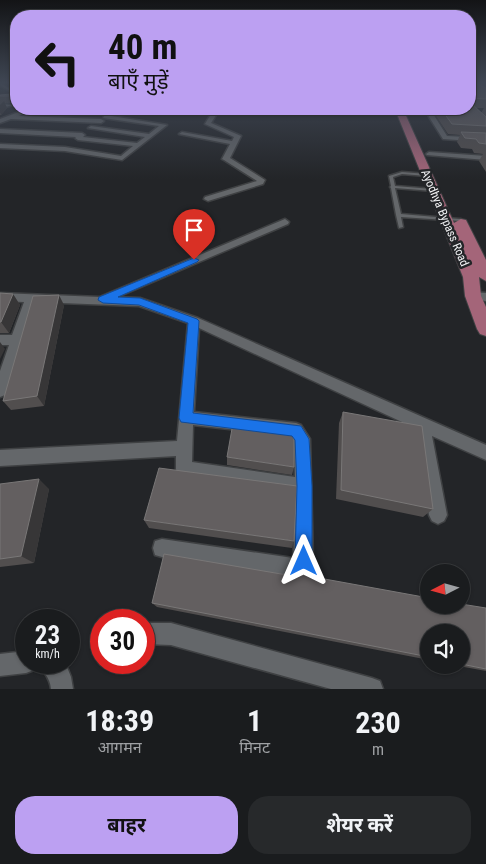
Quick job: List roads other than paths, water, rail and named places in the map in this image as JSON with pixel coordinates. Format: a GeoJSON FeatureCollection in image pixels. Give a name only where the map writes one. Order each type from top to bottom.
{"type":"FeatureCollection","features":[{"type":"Feature","properties":{"kind":"main road","name":"Ayodhya Bypass Road"},"geometry":{"type":"LineString","coordinates":[[402,115],[434,190],[485,270]]}},
{"type":"Feature","properties":{"kind":"main road","name":"Ayodhya Bypass Road"},"geometry":{"type":"LineString","coordinates":[[411,115],[429,154],[452,219],[481,302],[486,329]]}},
{"type":"Feature","properties":{"kind":"street"},"geometry":{"type":"LineString","coordinates":[[0,121],[16,115]]}},
{"type":"Feature","properties":{"kind":"street"},"geometry":{"type":"LineString","coordinates":[[80,120],[86,115]]}},
{"type":"Feature","properties":{"kind":"street"},"geometry":{"type":"LineString","coordinates":[[65,149],[108,115]]}},
{"type":"Feature","properties":{"kind":"street"},"geometry":{"type":"LineString","coordinates":[[208,199],[260,182],[261,180],[226,159],[237,135],[208,124],[213,115]]}},
{"type":"Feature","properties":{"kind":"street"},"geometry":{"type":"LineString","coordinates":[[431,115],[445,138],[486,140]]}},
{"type":"Feature","properties":{"kind":"street"},"geometry":{"type":"LineString","coordinates":[[0,116],[80,120],[103,119],[164,125],[122,158],[65,149],[0,146]]}},
{"type":"Feature","properties":{"kind":"street"},"geometry":{"type":"LineString","coordinates":[[91,128],[150,136]]}},
{"type":"Feature","properties":{"kind":"street"},"geometry":{"type":"LineString","coordinates":[[0,131],[80,136],[139,145]]}},
{"type":"Feature","properties":{"kind":"street"},"geometry":{"type":"LineString","coordinates":[[39,148],[56,134]]}},
{"type":"Feature","properties":{"kind":"street"},"geometry":{"type":"LineString","coordinates":[[182,134],[234,143]]}},
{"type":"Feature","properties":{"kind":"street"},"geometry":{"type":"LineString","coordinates":[[429,154],[486,158]]}},
{"type":"Feature","properties":{"kind":"street"},"geometry":{"type":"LineString","coordinates":[[103,300],[285,222]]}},
{"type":"Feature","properties":{"kind":"street"},"geometry":{"type":"LineString","coordinates":[[0,297],[140,302],[194,321],[486,453]]}},
{"type":"Feature","properties":{"kind":"street"},"geometry":{"type":"LineString","coordinates":[[0,391],[30,299]]}},
{"type":"Feature","properties":{"kind":"street"},"geometry":{"type":"LineString","coordinates":[[194,321],[184,469],[304,486]]}},
{"type":"Feature","properties":{"kind":"street"},"geometry":{"type":"LineString","coordinates":[[0,340],[17,340]]}},
{"type":"Feature","properties":{"kind":"street"},"geometry":{"type":"LineString","coordinates":[[162,548],[285,568],[297,568],[304,561],[302,439],[296,430],[186,418]]}},
{"type":"Feature","properties":{"kind":"street"},"geometry":{"type":"LineString","coordinates":[[422,424],[438,515]]}},
{"type":"Feature","properties":{"kind":"street"},"geometry":{"type":"LineString","coordinates":[[0,458],[184,448]]}},
{"type":"Feature","properties":{"kind":"street"},"geometry":{"type":"LineString","coordinates":[[155,633],[171,634],[372,689]]}},
{"type":"Feature","properties":{"kind":"street"},"geometry":{"type":"LineString","coordinates":[[0,664],[15,663]]}},
{"type":"Feature","properties":{"kind":"street"},"geometry":{"type":"LineString","coordinates":[[58,674],[62,681],[62,689]]}},
{"type":"Feature","properties":{"kind":"lane"},"geometry":{"type":"LineString","coordinates":[[401,228],[390,180],[394,174],[427,175]]}},
{"type":"Feature","properties":{"kind":"lane"},"geometry":{"type":"LineString","coordinates":[[392,187],[434,190]]}},
{"type":"Feature","properties":{"kind":"lane"},"geometry":{"type":"LineString","coordinates":[[398,215],[452,219]]}}]}
